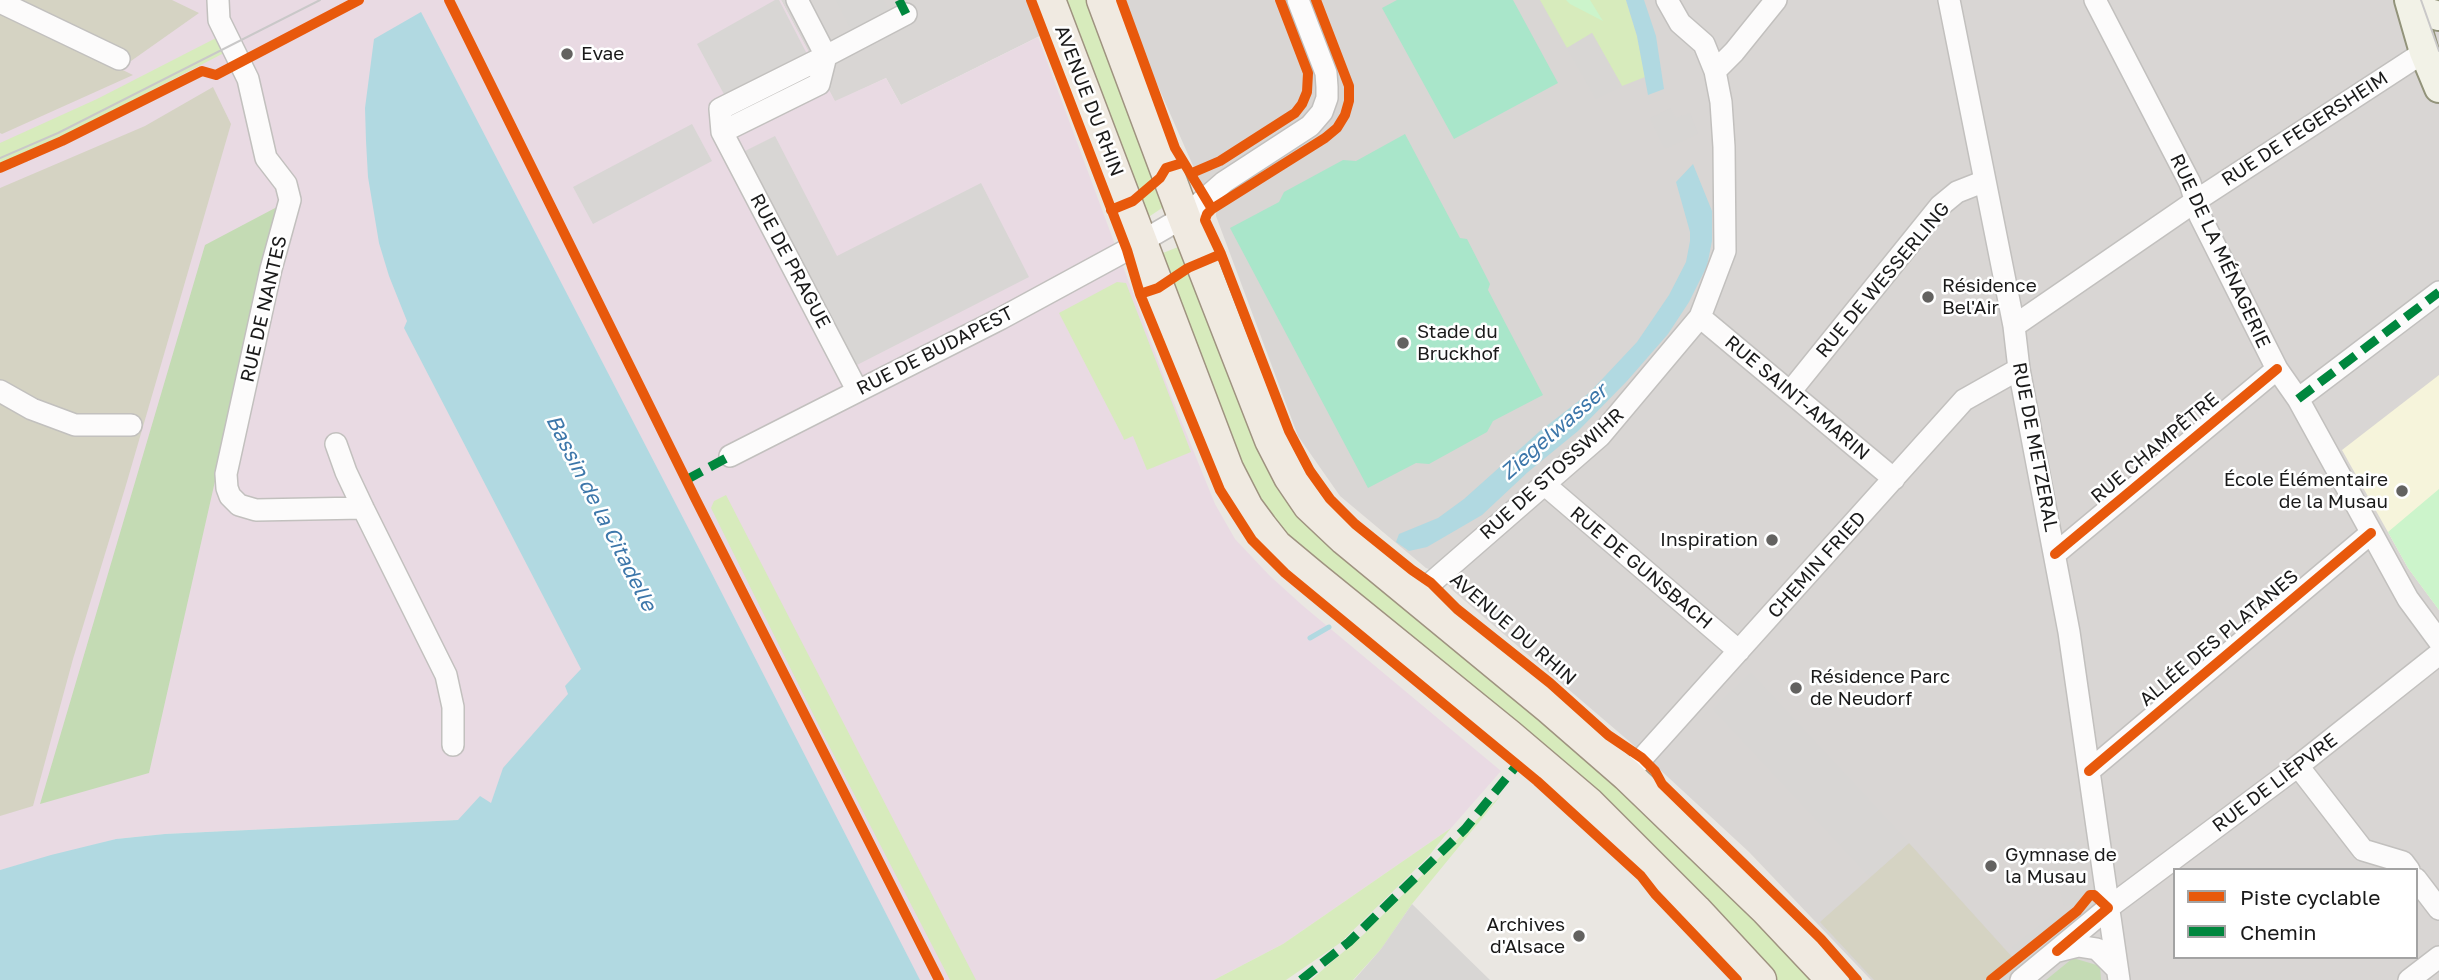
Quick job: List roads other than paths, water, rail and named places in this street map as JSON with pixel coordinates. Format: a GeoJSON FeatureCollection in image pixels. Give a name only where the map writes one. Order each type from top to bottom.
{"type":"FeatureCollection","features":[{"type":"Feature","properties":{"kind":"main road","name":"AVENUE DU RHIN"},"geometry":{"type":"LineString","coordinates":[[1049,0],[1227,469],[1247,508],[1276,546],[1589,804],[1760,980]]}},
{"type":"Feature","properties":{"kind":"main road","name":"AVENUE DU RHIN"},"geometry":{"type":"LineString","coordinates":[[1103,0],[1271,440],[1290,477],[1309,505],[1345,539],[1627,775],[1767,910],[1833,980]]}},
{"type":"Feature","properties":{"kind":"main road"},"geometry":{"type":"LineString","coordinates":[[2410,0],[2426,12],[2438,14]]}},
{"type":"Feature","properties":{"kind":"main road"},"geometry":{"type":"LineString","coordinates":[[2410,0],[2424,52],[2439,88]]}},
{"type":"Feature","properties":{"kind":"street","name":"RUE DE NANTES"},"geometry":{"type":"LineString","coordinates":[[218,0],[219,20],[248,79],[266,158],[286,184],[290,200],[271,269],[226,474],[227,488],[230,496],[239,505],[256,510],[363,509]]}},
{"type":"Feature","properties":{"kind":"street"},"geometry":{"type":"LineString","coordinates":[[797,0],[826,56],[906,13]]}},
{"type":"Feature","properties":{"kind":"street"},"geometry":{"type":"LineString","coordinates":[[1140,243],[1184,217],[1224,182],[1310,126],[1322,112],[1327,98],[1326,73],[1298,0]]}},
{"type":"Feature","properties":{"kind":"street","name":"RUE DE STOSSWIHR"},"geometry":{"type":"LineString","coordinates":[[1417,598],[1600,436],[1700,317],[1725,251],[1721,102],[1704,44],[1680,23],[1667,0]]}},
{"type":"Feature","properties":{"kind":"street"},"geometry":{"type":"LineString","coordinates":[[1714,71],[1734,52],[1776,0]]}},
{"type":"Feature","properties":{"kind":"street","name":"RUE DE METZERAL"},"geometry":{"type":"LineString","coordinates":[[1950,0],[2056,554],[2118,974]]}},
{"type":"Feature","properties":{"kind":"street","name":"RUE DE LA MÉNAGERIE"},"geometry":{"type":"LineString","coordinates":[[2095,0],[2190,183],[2200,216],[2277,369],[2298,399],[2408,599],[2439,641]]}},
{"type":"Feature","properties":{"kind":"street"},"geometry":{"type":"LineString","coordinates":[[0,2],[119,59]]}},
{"type":"Feature","properties":{"kind":"street","name":"RUE DE FEGERSHEIM"},"geometry":{"type":"LineString","coordinates":[[2014,326],[2196,201],[2424,52]]}},
{"type":"Feature","properties":{"kind":"street","name":"RUE DE PRAGUE"},"geometry":{"type":"LineString","coordinates":[[826,56],[819,84],[722,132],[857,390]]}},
{"type":"Feature","properties":{"kind":"street","name":"RUE DE WESSERLING"},"geometry":{"type":"LineString","coordinates":[[1790,392],[1940,206],[1957,192],[1985,181]]}},
{"type":"Feature","properties":{"kind":"street","name":"RUE DE BUDAPEST"},"geometry":{"type":"LineString","coordinates":[[730,456],[1000,319],[1140,243]]}},
{"type":"Feature","properties":{"kind":"street"},"geometry":{"type":"LineString","coordinates":[[2298,399],[2439,292]]}},
{"type":"Feature","properties":{"kind":"street","name":"RUE SAINT-AMARIN"},"geometry":{"type":"LineString","coordinates":[[1700,317],[1895,479]]}},
{"type":"Feature","properties":{"kind":"street","name":"CHEMIN FRIED"},"geometry":{"type":"LineString","coordinates":[[1627,775],[1964,400],[2019,369]]}},
{"type":"Feature","properties":{"kind":"street","name":"RUE CHAMPÊTRE"},"geometry":{"type":"LineString","coordinates":[[2056,554],[2277,369]]}},
{"type":"Feature","properties":{"kind":"street"},"geometry":{"type":"LineString","coordinates":[[0,391],[32,409],[75,425],[131,425]]}},
{"type":"Feature","properties":{"kind":"street"},"geometry":{"type":"LineString","coordinates":[[336,444],[363,509],[446,675],[453,707],[453,745]]}},
{"type":"Feature","properties":{"kind":"street","name":"RUE DE GUNSBACH"},"geometry":{"type":"LineString","coordinates":[[1544,484],[1739,651]]}},
{"type":"Feature","properties":{"kind":"street","name":"ALLÉE DES PLATANES"},"geometry":{"type":"LineString","coordinates":[[2089,771],[2371,533]]}},
{"type":"Feature","properties":{"kind":"street","name":"RUE DE LIÈPVRE"},"geometry":{"type":"LineString","coordinates":[[2021,980],[2108,908],[2298,766],[2439,654]]}},
{"type":"Feature","properties":{"kind":"street"},"geometry":{"type":"LineString","coordinates":[[2298,766],[2363,850],[2403,862],[2408,868]]}},
{"type":"Feature","properties":{"kind":"street"},"geometry":{"type":"LineString","coordinates":[[2418,882],[2439,909]]}},
{"type":"Feature","properties":{"kind":"street"},"geometry":{"type":"LineString","coordinates":[[2057,951],[2078,946],[2097,949],[2118,974]]}},
{"type":"Feature","properties":{"kind":"street"},"geometry":{"type":"LineString","coordinates":[[2409,980],[2439,957]]}},
{"type":"Feature","properties":{"kind":"water"},"geometry":{"type":"Polygon","coordinates":[[[1626,0],[1644,0],[1656,36],[1664,89],[1648,95],[1637,36],[1626,0]]]}},
{"type":"Feature","properties":{"kind":"water","name":"Bassin de la Citadelle"},"geometry":{"type":"Polygon","coordinates":[[[421,12],[920,980],[0,980],[0,870],[116,839],[165,834],[458,820],[480,796],[491,803],[503,768],[568,694],[565,686],[581,669],[404,328],[407,321],[379,243],[368,177],[365,108],[374,39],[421,12]]]}},
{"type":"Feature","properties":{"kind":"water"},"geometry":{"type":"Polygon","coordinates":[[[1693,164],[1712,211],[1712,241],[1707,266],[1689,302],[1668,334],[1578,431],[1482,515],[1427,547],[1409,551],[1396,542],[1399,534],[1438,518],[1464,499],[1540,431],[1589,393],[1637,342],[1669,295],[1686,262],[1690,232],[1676,182],[1693,164]]]}},
{"type":"Feature","properties":{"kind":"waterway","name":"Ziegelwasser"},"geometry":{"type":"LineString","coordinates":[[1310,638],[1329,627]]}},
{"type":"Feature","properties":{"kind":"tram line"},"geometry":{"type":"LineString","coordinates":[[0,158],[58,133],[320,0]]}},
{"type":"Feature","properties":{"kind":"tram line"},"geometry":{"type":"LineString","coordinates":[[2421,0],[2439,51]]}},
{"type":"Feature","properties":{"kind":"place","name":"Evae"},"geometry":{"type":"Point","coordinates":[567,54]}},
{"type":"Feature","properties":{"kind":"place","name":"Résidence Bel'Air"},"geometry":{"type":"Point","coordinates":[1928,297]}},
{"type":"Feature","properties":{"kind":"place","name":"Stade du Bruckhof"},"geometry":{"type":"Point","coordinates":[1403,343]}},
{"type":"Feature","properties":{"kind":"place","name":"École Élémentaire de la Musau"},"geometry":{"type":"Point","coordinates":[2402,491]}},
{"type":"Feature","properties":{"kind":"place","name":"Inspiration"},"geometry":{"type":"Point","coordinates":[1772,540]}},
{"type":"Feature","properties":{"kind":"place","name":"Résidence Parc de Neudorf"},"geometry":{"type":"Point","coordinates":[1796,688]}},
{"type":"Feature","properties":{"kind":"place","name":"Gymnase de la Musau"},"geometry":{"type":"Point","coordinates":[1991,866]}},
{"type":"Feature","properties":{"kind":"place","name":"Archives d'Alsace"},"geometry":{"type":"Point","coordinates":[1579,936]}}]}
